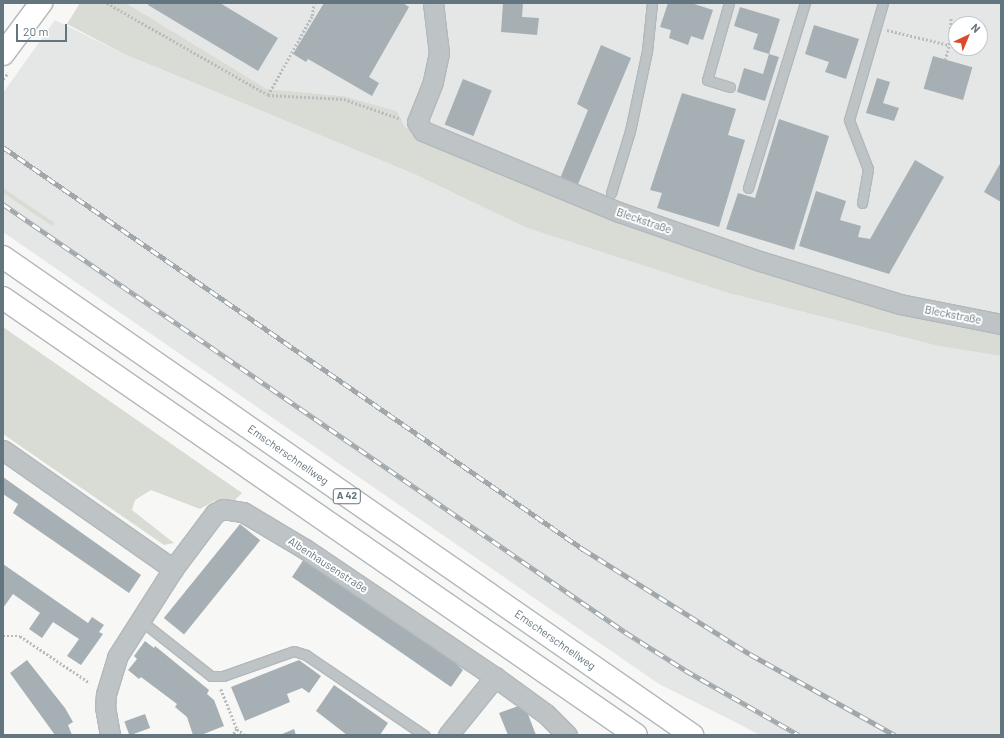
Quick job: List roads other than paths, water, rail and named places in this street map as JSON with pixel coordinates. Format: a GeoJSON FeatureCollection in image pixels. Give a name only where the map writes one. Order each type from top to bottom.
{"type":"FeatureCollection","features":[{"type":"Feature","properties":{"kind":"main road"},"geometry":{"type":"LineString","coordinates":[[3,54],[40,5]]}},
{"type":"Feature","properties":{"kind":"main road","name":"Emscherschnellweg"},"geometry":{"type":"LineString","coordinates":[[3,258],[692,735]]}},
{"type":"Feature","properties":{"kind":"main road"},"geometry":{"type":"LineString","coordinates":[[3,298],[636,735]]}},
{"type":"Feature","properties":{"kind":"street","name":"Bleckstraße"},"geometry":{"type":"LineString","coordinates":[[433,3],[439,53],[433,82],[417,122],[423,132],[619,212],[760,261],[900,304],[1001,324]]}},
{"type":"Feature","properties":{"kind":"street"},"geometry":{"type":"LineString","coordinates":[[3,450],[173,569]]}},
{"type":"Feature","properties":{"kind":"street","name":"Albenhausenstraße"},"geometry":{"type":"LineString","coordinates":[[110,735],[105,708],[106,694],[117,657],[173,569],[207,520],[223,509],[243,512],[305,549],[495,677],[546,714],[567,735]]}},
{"type":"Feature","properties":{"kind":"street"},"geometry":{"type":"LineString","coordinates":[[448,735],[495,677]]}},
{"type":"Feature","properties":{"kind":"lane"},"geometry":{"type":"LineString","coordinates":[[611,193],[630,131],[647,51],[652,3]]}},
{"type":"Feature","properties":{"kind":"lane"},"geometry":{"type":"LineString","coordinates":[[729,3],[707,80],[730,87]]}},
{"type":"Feature","properties":{"kind":"lane"},"geometry":{"type":"LineString","coordinates":[[748,188],[805,3]]}},
{"type":"Feature","properties":{"kind":"lane"},"geometry":{"type":"LineString","coordinates":[[862,203],[868,168],[849,120],[883,3]]}},
{"type":"Feature","properties":{"kind":"lane"},"geometry":{"type":"LineString","coordinates":[[140,620],[210,676],[216,678],[294,651],[306,655],[424,735]]}},
{"type":"Feature","properties":{"kind":"railway"},"geometry":{"type":"LineString","coordinates":[[3,147],[583,549],[750,654],[895,735]]}},
{"type":"Feature","properties":{"kind":"railway"},"geometry":{"type":"LineString","coordinates":[[3,204],[625,632],[685,670],[799,735]]}}]}
